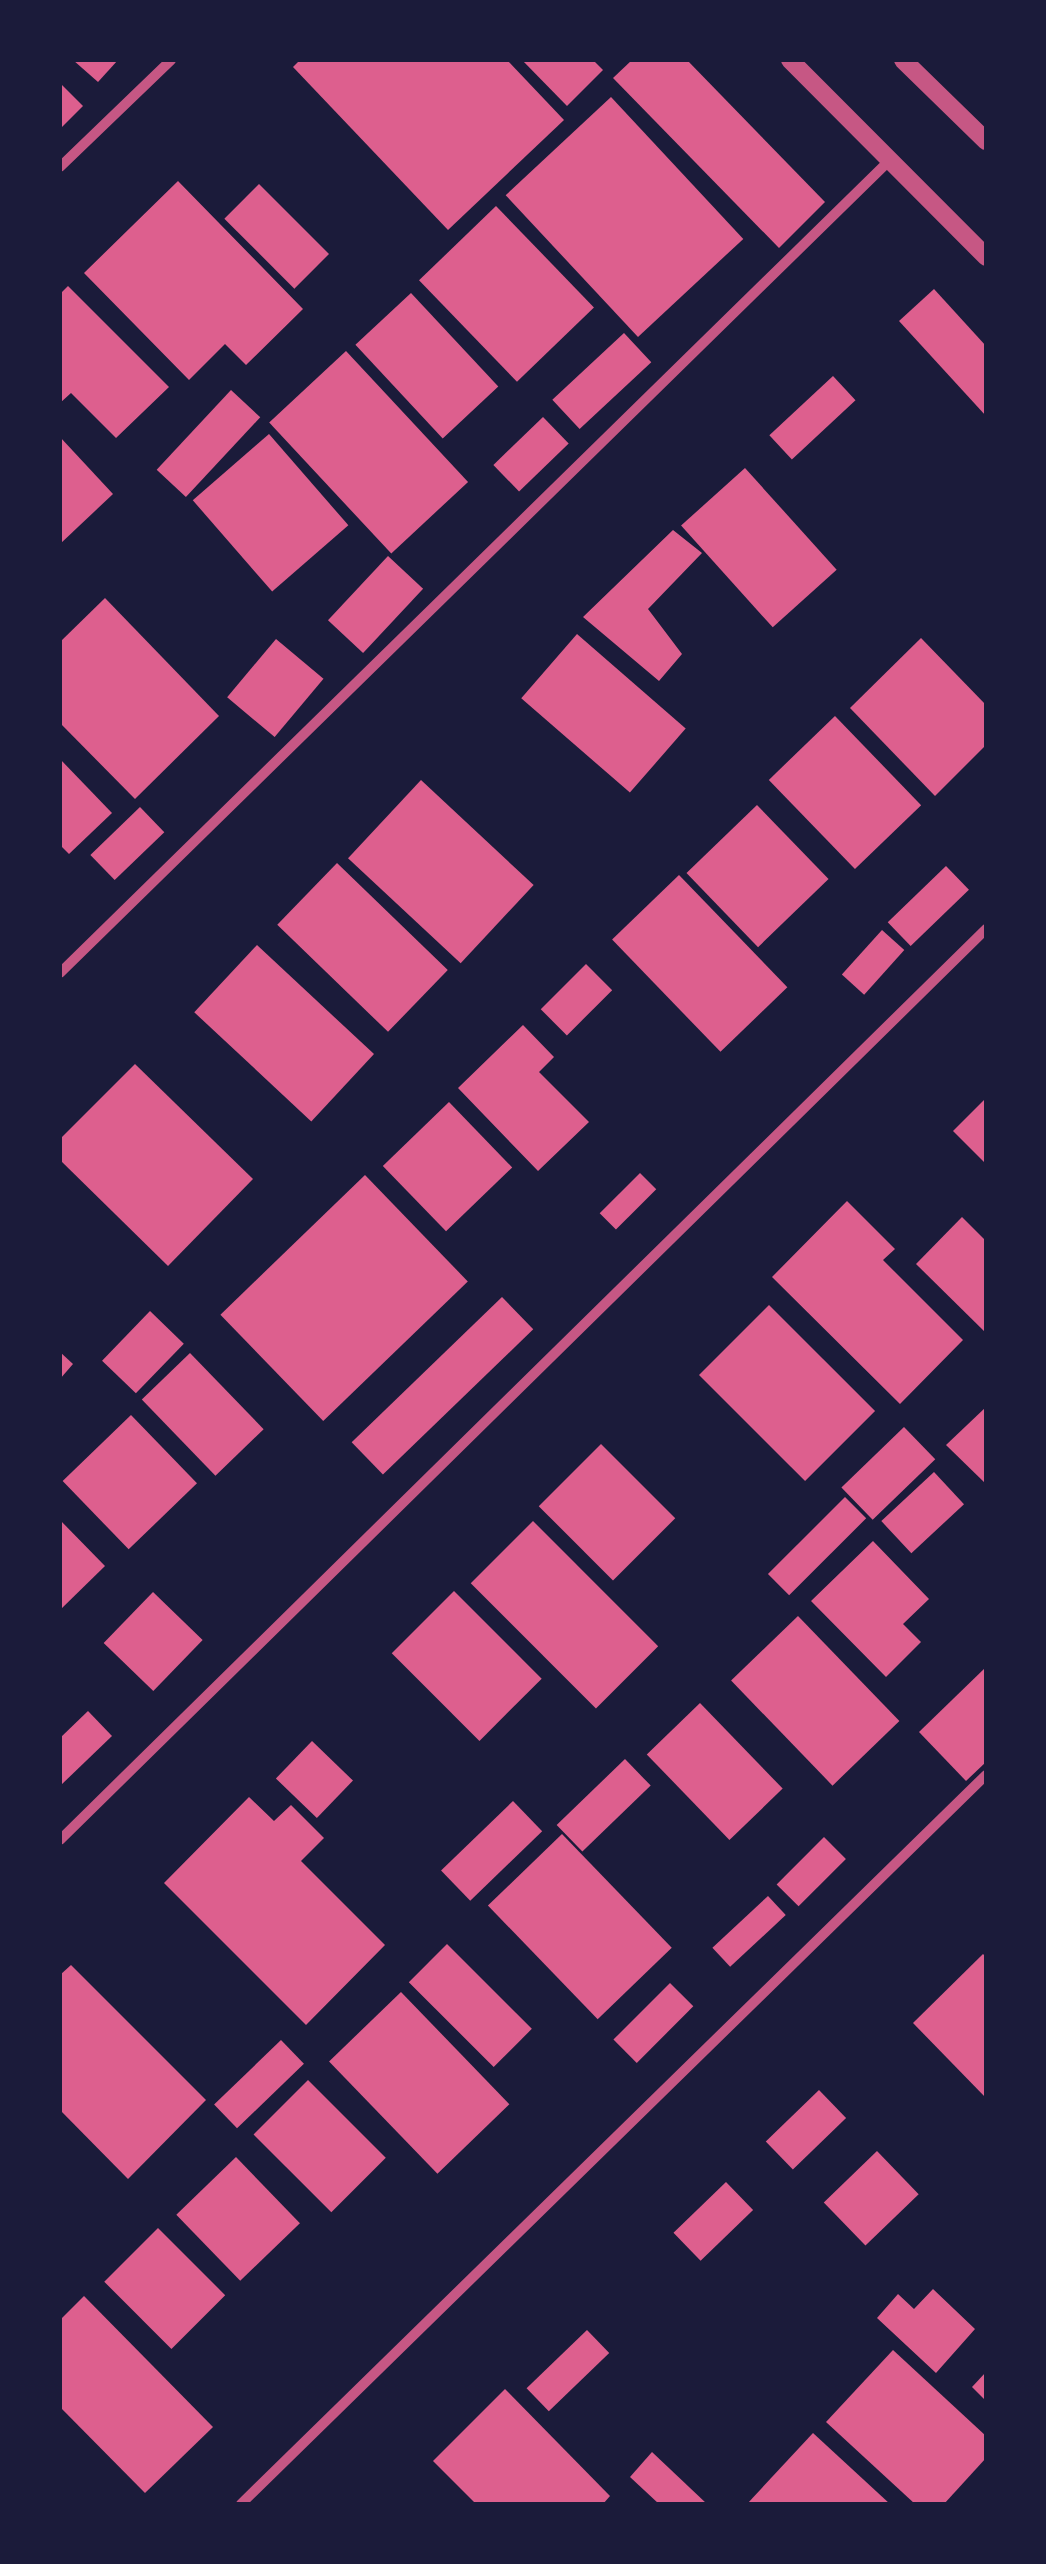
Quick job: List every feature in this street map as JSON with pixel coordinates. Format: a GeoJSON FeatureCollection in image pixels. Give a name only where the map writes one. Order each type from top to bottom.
{"type":"FeatureCollection","features":[{"type":"Feature","properties":{"kind":"street"},"geometry":{"type":"LineString","coordinates":[[60,168],[171,60]]}},
{"type":"Feature","properties":{"kind":"street"},"geometry":{"type":"LineString","coordinates":[[790,60],[986,257]]}},
{"type":"Feature","properties":{"kind":"street"},"geometry":{"type":"LineString","coordinates":[[903,60],[986,141]]}},
{"type":"Feature","properties":{"kind":"street"},"geometry":{"type":"LineString","coordinates":[[60,972],[890,158]]}},
{"type":"Feature","properties":{"kind":"street"},"geometry":{"type":"LineString","coordinates":[[60,1840],[986,929]]}},
{"type":"Feature","properties":{"kind":"street"},"geometry":{"type":"LineString","coordinates":[[241,2504],[986,1775]]}},
{"type":"Feature","properties":{"kind":"building"},"geometry":{"type":"Polygon","coordinates":[[[73,60],[118,60],[98,82],[73,60]]]}},
{"type":"Feature","properties":{"kind":"building"},"geometry":{"type":"Polygon","coordinates":[[[300,60],[507,60],[564,120],[448,230],[293,67],[300,60]]]}},
{"type":"Feature","properties":{"kind":"building"},"geometry":{"type":"Polygon","coordinates":[[[522,60],[593,60],[603,70],[567,106],[522,60]]]}},
{"type":"Feature","properties":{"kind":"building"},"geometry":{"type":"Polygon","coordinates":[[[632,60],[687,60],[825,202],[779,248],[613,78],[632,60]]]}},
{"type":"Feature","properties":{"kind":"building"},"geometry":{"type":"Polygon","coordinates":[[[60,83],[83,106],[60,129],[60,83]]]}},
{"type":"Feature","properties":{"kind":"building"},"geometry":{"type":"Polygon","coordinates":[[[611,97],[743,239],[638,337],[506,195],[611,97]]]}},
{"type":"Feature","properties":{"kind":"building"},"geometry":{"type":"Polygon","coordinates":[[[178,181],[303,309],[246,365],[225,344],[189,380],[84,273],[178,181]]]}},
{"type":"Feature","properties":{"kind":"building"},"geometry":{"type":"Polygon","coordinates":[[[259,184],[329,254],[294,289],[224,219],[259,184]]]}},
{"type":"Feature","properties":{"kind":"building"},"geometry":{"type":"Polygon","coordinates":[[[496,206],[594,307],[517,382],[419,280],[496,206]]]}},
{"type":"Feature","properties":{"kind":"building"},"geometry":{"type":"Polygon","coordinates":[[[68,286],[169,387],[116,438],[71,393],[60,403],[60,294],[68,286]]]}},
{"type":"Feature","properties":{"kind":"building"},"geometry":{"type":"Polygon","coordinates":[[[934,289],[986,346],[986,416],[899,321],[934,289]]]}},
{"type":"Feature","properties":{"kind":"building"},"geometry":{"type":"Polygon","coordinates":[[[411,293],[498,387],[443,438],[355,345],[411,293]]]}},
{"type":"Feature","properties":{"kind":"building"},"geometry":{"type":"Polygon","coordinates":[[[624,333],[651,362],[580,429],[552,400],[624,333]]]}},
{"type":"Feature","properties":{"kind":"building"},"geometry":{"type":"Polygon","coordinates":[[[346,351],[468,482],[391,554],[269,423],[346,351]]]}},
{"type":"Feature","properties":{"kind":"building"},"geometry":{"type":"Polygon","coordinates":[[[833,376],[856,400],[792,459],[769,435],[833,376]]]}},
{"type":"Feature","properties":{"kind":"building"},"geometry":{"type":"Polygon","coordinates":[[[231,390],[260,417],[186,497],[157,470],[231,390]]]}},
{"type":"Feature","properties":{"kind":"building"},"geometry":{"type":"Polygon","coordinates":[[[543,417],[569,444],[519,492],[493,465],[543,417]]]}},
{"type":"Feature","properties":{"kind":"building"},"geometry":{"type":"Polygon","coordinates":[[[269,434],[348,525],[272,592],[193,500],[269,434]]]}},
{"type":"Feature","properties":{"kind":"building"},"geometry":{"type":"Polygon","coordinates":[[[60,437],[113,494],[60,544],[60,437]]]}},
{"type":"Feature","properties":{"kind":"building"},"geometry":{"type":"Polygon","coordinates":[[[745,468],[837,570],[773,627],[681,526],[745,468]]]}},
{"type":"Feature","properties":{"kind":"building"},"geometry":{"type":"Polygon","coordinates":[[[673,530],[702,553],[648,609],[682,654],[659,681],[583,617],[673,530]]]}},
{"type":"Feature","properties":{"kind":"building"},"geometry":{"type":"Polygon","coordinates":[[[388,556],[423,589],[363,653],[328,620],[388,556]]]}},
{"type":"Feature","properties":{"kind":"building"},"geometry":{"type":"Polygon","coordinates":[[[105,598],[219,716],[135,799],[60,723],[60,642],[105,598]]]}},
{"type":"Feature","properties":{"kind":"building"},"geometry":{"type":"Polygon","coordinates":[[[577,634],[686,728],[630,793],[521,698],[577,634]]]}},
{"type":"Feature","properties":{"kind":"building"},"geometry":{"type":"Polygon","coordinates":[[[921,638],[986,705],[986,745],[935,796],[850,708],[921,638]]]}},
{"type":"Feature","properties":{"kind":"building"},"geometry":{"type":"Polygon","coordinates":[[[276,639],[323,679],[275,737],[227,697],[276,639]]]}},
{"type":"Feature","properties":{"kind":"building"},"geometry":{"type":"Polygon","coordinates":[[[835,716],[921,805],[855,869],[769,780],[835,716]]]}},
{"type":"Feature","properties":{"kind":"building"},"geometry":{"type":"Polygon","coordinates":[[[60,759],[112,813],[69,854],[60,845],[60,759]]]}},
{"type":"Feature","properties":{"kind":"building"},"geometry":{"type":"Polygon","coordinates":[[[421,780],[534,885],[461,963],[348,858],[421,780]]]}},
{"type":"Feature","properties":{"kind":"building"},"geometry":{"type":"Polygon","coordinates":[[[757,805],[829,879],[758,947],[687,873],[757,805]]]}},
{"type":"Feature","properties":{"kind":"building"},"geometry":{"type":"Polygon","coordinates":[[[140,807],[164,832],[115,880],[90,855],[140,807]]]}},
{"type":"Feature","properties":{"kind":"building"},"geometry":{"type":"Polygon","coordinates":[[[337,863],[448,970],[388,1032],[277,925],[337,863]]]}},
{"type":"Feature","properties":{"kind":"building"},"geometry":{"type":"Polygon","coordinates":[[[946,866],[969,890],[911,946],[888,922],[946,866]]]}},
{"type":"Feature","properties":{"kind":"building"},"geometry":{"type":"Polygon","coordinates":[[[679,875],[787,987],[720,1052],[612,940],[679,875]]]}},
{"type":"Feature","properties":{"kind":"building"},"geometry":{"type":"Polygon","coordinates":[[[882,930],[904,950],[864,995],[842,975],[882,930]]]}},
{"type":"Feature","properties":{"kind":"building"},"geometry":{"type":"Polygon","coordinates":[[[257,945],[374,1054],[311,1121],[194,1012],[257,945]]]}},
{"type":"Feature","properties":{"kind":"building"},"geometry":{"type":"Polygon","coordinates":[[[586,964],[612,990],[567,1035],[541,1009],[586,964]]]}},
{"type":"Feature","properties":{"kind":"building"},"geometry":{"type":"Polygon","coordinates":[[[523,1025],[554,1057],[539,1072],[589,1122],[538,1171],[458,1088],[523,1025]]]}},
{"type":"Feature","properties":{"kind":"building"},"geometry":{"type":"Polygon","coordinates":[[[135,1064],[253,1179],[168,1266],[60,1160],[60,1139],[135,1064]]]}},
{"type":"Feature","properties":{"kind":"building"},"geometry":{"type":"Polygon","coordinates":[[[986,1098],[986,1164],[953,1131],[986,1098]]]}},
{"type":"Feature","properties":{"kind":"building"},"geometry":{"type":"Polygon","coordinates":[[[449,1102],[512,1167],[446,1231],[383,1166],[449,1102]]]}},
{"type":"Feature","properties":{"kind":"building"},"geometry":{"type":"Polygon","coordinates":[[[640,1173],[656,1189],[616,1230],[600,1213],[640,1173]]]}},
{"type":"Feature","properties":{"kind":"building"},"geometry":{"type":"Polygon","coordinates":[[[365,1175],[468,1281],[323,1421],[220,1315],[365,1175]]]}},
{"type":"Feature","properties":{"kind":"building"},"geometry":{"type":"Polygon","coordinates":[[[847,1201],[895,1249],[883,1260],[963,1340],[900,1404],[772,1277],[847,1201]]]}},
{"type":"Feature","properties":{"kind":"building"},"geometry":{"type":"Polygon","coordinates":[[[962,1217],[986,1241],[986,1333],[916,1264],[962,1217]]]}},
{"type":"Feature","properties":{"kind":"building"},"geometry":{"type":"Polygon","coordinates":[[[502,1297],[533,1329],[383,1475],[352,1442],[502,1297]]]}},
{"type":"Feature","properties":{"kind":"building"},"geometry":{"type":"Polygon","coordinates":[[[769,1305],[875,1411],[805,1481],[699,1375],[769,1305]]]}},
{"type":"Feature","properties":{"kind":"building"},"geometry":{"type":"Polygon","coordinates":[[[150,1311],[184,1344],[136,1393],[102,1361],[150,1311]]]}},
{"type":"Feature","properties":{"kind":"building"},"geometry":{"type":"Polygon","coordinates":[[[60,1352],[73,1364],[60,1379],[60,1352]]]}},
{"type":"Feature","properties":{"kind":"building"},"geometry":{"type":"Polygon","coordinates":[[[190,1353],[264,1429],[215,1476],[142,1400],[190,1353]]]}},
{"type":"Feature","properties":{"kind":"building"},"geometry":{"type":"Polygon","coordinates":[[[986,1407],[986,1484],[946,1445],[986,1407]]]}},
{"type":"Feature","properties":{"kind":"building"},"geometry":{"type":"Polygon","coordinates":[[[131,1415],[197,1483],[129,1549],[63,1481],[131,1415]]]}},
{"type":"Feature","properties":{"kind":"building"},"geometry":{"type":"Polygon","coordinates":[[[904,1427],[935,1459],[873,1520],[841,1487],[904,1427]]]}},
{"type":"Feature","properties":{"kind":"building"},"geometry":{"type":"Polygon","coordinates":[[[601,1444],[675,1518],[613,1580],[539,1506],[601,1444]]]}},
{"type":"Feature","properties":{"kind":"building"},"geometry":{"type":"Polygon","coordinates":[[[934,1472],[964,1504],[911,1553],[881,1521],[934,1472]]]}},
{"type":"Feature","properties":{"kind":"building"},"geometry":{"type":"Polygon","coordinates":[[[845,1497],[866,1518],[789,1595],[768,1574],[845,1497]]]}},
{"type":"Feature","properties":{"kind":"building"},"geometry":{"type":"Polygon","coordinates":[[[60,1520],[105,1566],[60,1610],[60,1520]]]}},
{"type":"Feature","properties":{"kind":"building"},"geometry":{"type":"Polygon","coordinates":[[[533,1521],[658,1646],[596,1708],[471,1583],[533,1521]]]}},
{"type":"Feature","properties":{"kind":"building"},"geometry":{"type":"Polygon","coordinates":[[[873,1541],[929,1599],[903,1624],[921,1642],[886,1677],[811,1601],[873,1541]]]}},
{"type":"Feature","properties":{"kind":"building"},"geometry":{"type":"Polygon","coordinates":[[[454,1591],[542,1679],[479,1741],[392,1653],[454,1591]]]}},
{"type":"Feature","properties":{"kind":"building"},"geometry":{"type":"Polygon","coordinates":[[[153,1592],[203,1640],[153,1691],[104,1643],[153,1592]]]}},
{"type":"Feature","properties":{"kind":"building"},"geometry":{"type":"Polygon","coordinates":[[[798,1616],[899,1721],[833,1786],[731,1681],[798,1616]]]}},
{"type":"Feature","properties":{"kind":"building"},"geometry":{"type":"Polygon","coordinates":[[[986,1667],[986,1762],[966,1781],[919,1732],[986,1667]]]}},
{"type":"Feature","properties":{"kind":"building"},"geometry":{"type":"Polygon","coordinates":[[[700,1703],[783,1789],[729,1840],[647,1754],[700,1703]]]}},
{"type":"Feature","properties":{"kind":"building"},"geometry":{"type":"Polygon","coordinates":[[[88,1711],[112,1736],[60,1786],[60,1738],[88,1711]]]}},
{"type":"Feature","properties":{"kind":"building"},"geometry":{"type":"Polygon","coordinates":[[[312,1741],[353,1781],[317,1818],[276,1778],[312,1741]]]}},
{"type":"Feature","properties":{"kind":"building"},"geometry":{"type":"Polygon","coordinates":[[[625,1759],[651,1786],[582,1852],[557,1825],[625,1759]]]}},
{"type":"Feature","properties":{"kind":"building"},"geometry":{"type":"Polygon","coordinates":[[[249,1797],[274,1821],[291,1805],[324,1838],[301,1861],[385,1945],[306,2025],[164,1883],[249,1797]]]}},
{"type":"Feature","properties":{"kind":"building"},"geometry":{"type":"Polygon","coordinates":[[[513,1801],[542,1831],[470,1901],[441,1870],[513,1801]]]}},
{"type":"Feature","properties":{"kind":"building"},"geometry":{"type":"Polygon","coordinates":[[[562,1834],[672,1948],[598,2019],[488,1906],[562,1834]]]}},
{"type":"Feature","properties":{"kind":"building"},"geometry":{"type":"Polygon","coordinates":[[[824,1837],[846,1859],[799,1906],[777,1884],[824,1837]]]}},
{"type":"Feature","properties":{"kind":"building"},"geometry":{"type":"Polygon","coordinates":[[[768,1896],[786,1915],[730,1967],[712,1948],[768,1896]]]}},
{"type":"Feature","properties":{"kind":"building"},"geometry":{"type":"Polygon","coordinates":[[[447,1944],[532,2029],[494,2067],[409,1982],[447,1944]]]}},
{"type":"Feature","properties":{"kind":"building"},"geometry":{"type":"Polygon","coordinates":[[[983,1954],[986,1957],[986,2098],[913,2023],[983,1954]]]}},
{"type":"Feature","properties":{"kind":"building"},"geometry":{"type":"Polygon","coordinates":[[[71,1965],[206,2100],[128,2179],[60,2110],[60,1975],[71,1965]]]}},
{"type":"Feature","properties":{"kind":"building"},"geometry":{"type":"Polygon","coordinates":[[[670,1983],[693,2006],[637,2063],[613,2040],[670,1983]]]}},
{"type":"Feature","properties":{"kind":"building"},"geometry":{"type":"Polygon","coordinates":[[[401,1992],[509,2104],[437,2174],[329,2061],[401,1992]]]}},
{"type":"Feature","properties":{"kind":"building"},"geometry":{"type":"Polygon","coordinates":[[[281,2040],[304,2064],[237,2128],[214,2105],[281,2040]]]}},
{"type":"Feature","properties":{"kind":"building"},"geometry":{"type":"Polygon","coordinates":[[[308,2080],[386,2158],[331,2212],[254,2134],[308,2080]]]}},
{"type":"Feature","properties":{"kind":"building"},"geometry":{"type":"Polygon","coordinates":[[[819,2090],[846,2118],[793,2169],[766,2141],[819,2090]]]}},
{"type":"Feature","properties":{"kind":"building"},"geometry":{"type":"Polygon","coordinates":[[[877,2151],[919,2194],[865,2246],[824,2202],[877,2151]]]}},
{"type":"Feature","properties":{"kind":"building"},"geometry":{"type":"Polygon","coordinates":[[[236,2157],[300,2223],[240,2281],[176,2215],[236,2157]]]}},
{"type":"Feature","properties":{"kind":"building"},"geometry":{"type":"Polygon","coordinates":[[[726,2182],[753,2210],[701,2261],[673,2233],[726,2182]]]}},
{"type":"Feature","properties":{"kind":"building"},"geometry":{"type":"Polygon","coordinates":[[[158,2228],[225,2295],[171,2349],[104,2282],[158,2228]]]}},
{"type":"Feature","properties":{"kind":"building"},"geometry":{"type":"Polygon","coordinates":[[[933,2289],[975,2329],[936,2373],[877,2318],[898,2294],[914,2309],[933,2289]]]}},
{"type":"Feature","properties":{"kind":"building"},"geometry":{"type":"Polygon","coordinates":[[[84,2296],[213,2427],[145,2493],[60,2407],[60,2320],[84,2296]]]}},
{"type":"Feature","properties":{"kind":"building"},"geometry":{"type":"Polygon","coordinates":[[[587,2330],[609,2353],[549,2411],[527,2388],[587,2330]]]}},
{"type":"Feature","properties":{"kind":"building"},"geometry":{"type":"Polygon","coordinates":[[[893,2350],[986,2436],[986,2458],[944,2504],[915,2504],[826,2422],[893,2350]]]}},
{"type":"Feature","properties":{"kind":"building"},"geometry":{"type":"Polygon","coordinates":[[[986,2372],[986,2401],[972,2387],[986,2372]]]}},
{"type":"Feature","properties":{"kind":"building"},"geometry":{"type":"Polygon","coordinates":[[[505,2389],[610,2496],[603,2504],[476,2504],[433,2461],[505,2389]]]}},
{"type":"Feature","properties":{"kind":"building"},"geometry":{"type":"Polygon","coordinates":[[[813,2433],[890,2504],[747,2504],[813,2433]]]}},
{"type":"Feature","properties":{"kind":"building"},"geometry":{"type":"Polygon","coordinates":[[[652,2452],[707,2504],[659,2504],[630,2477],[652,2452]]]}}]}
